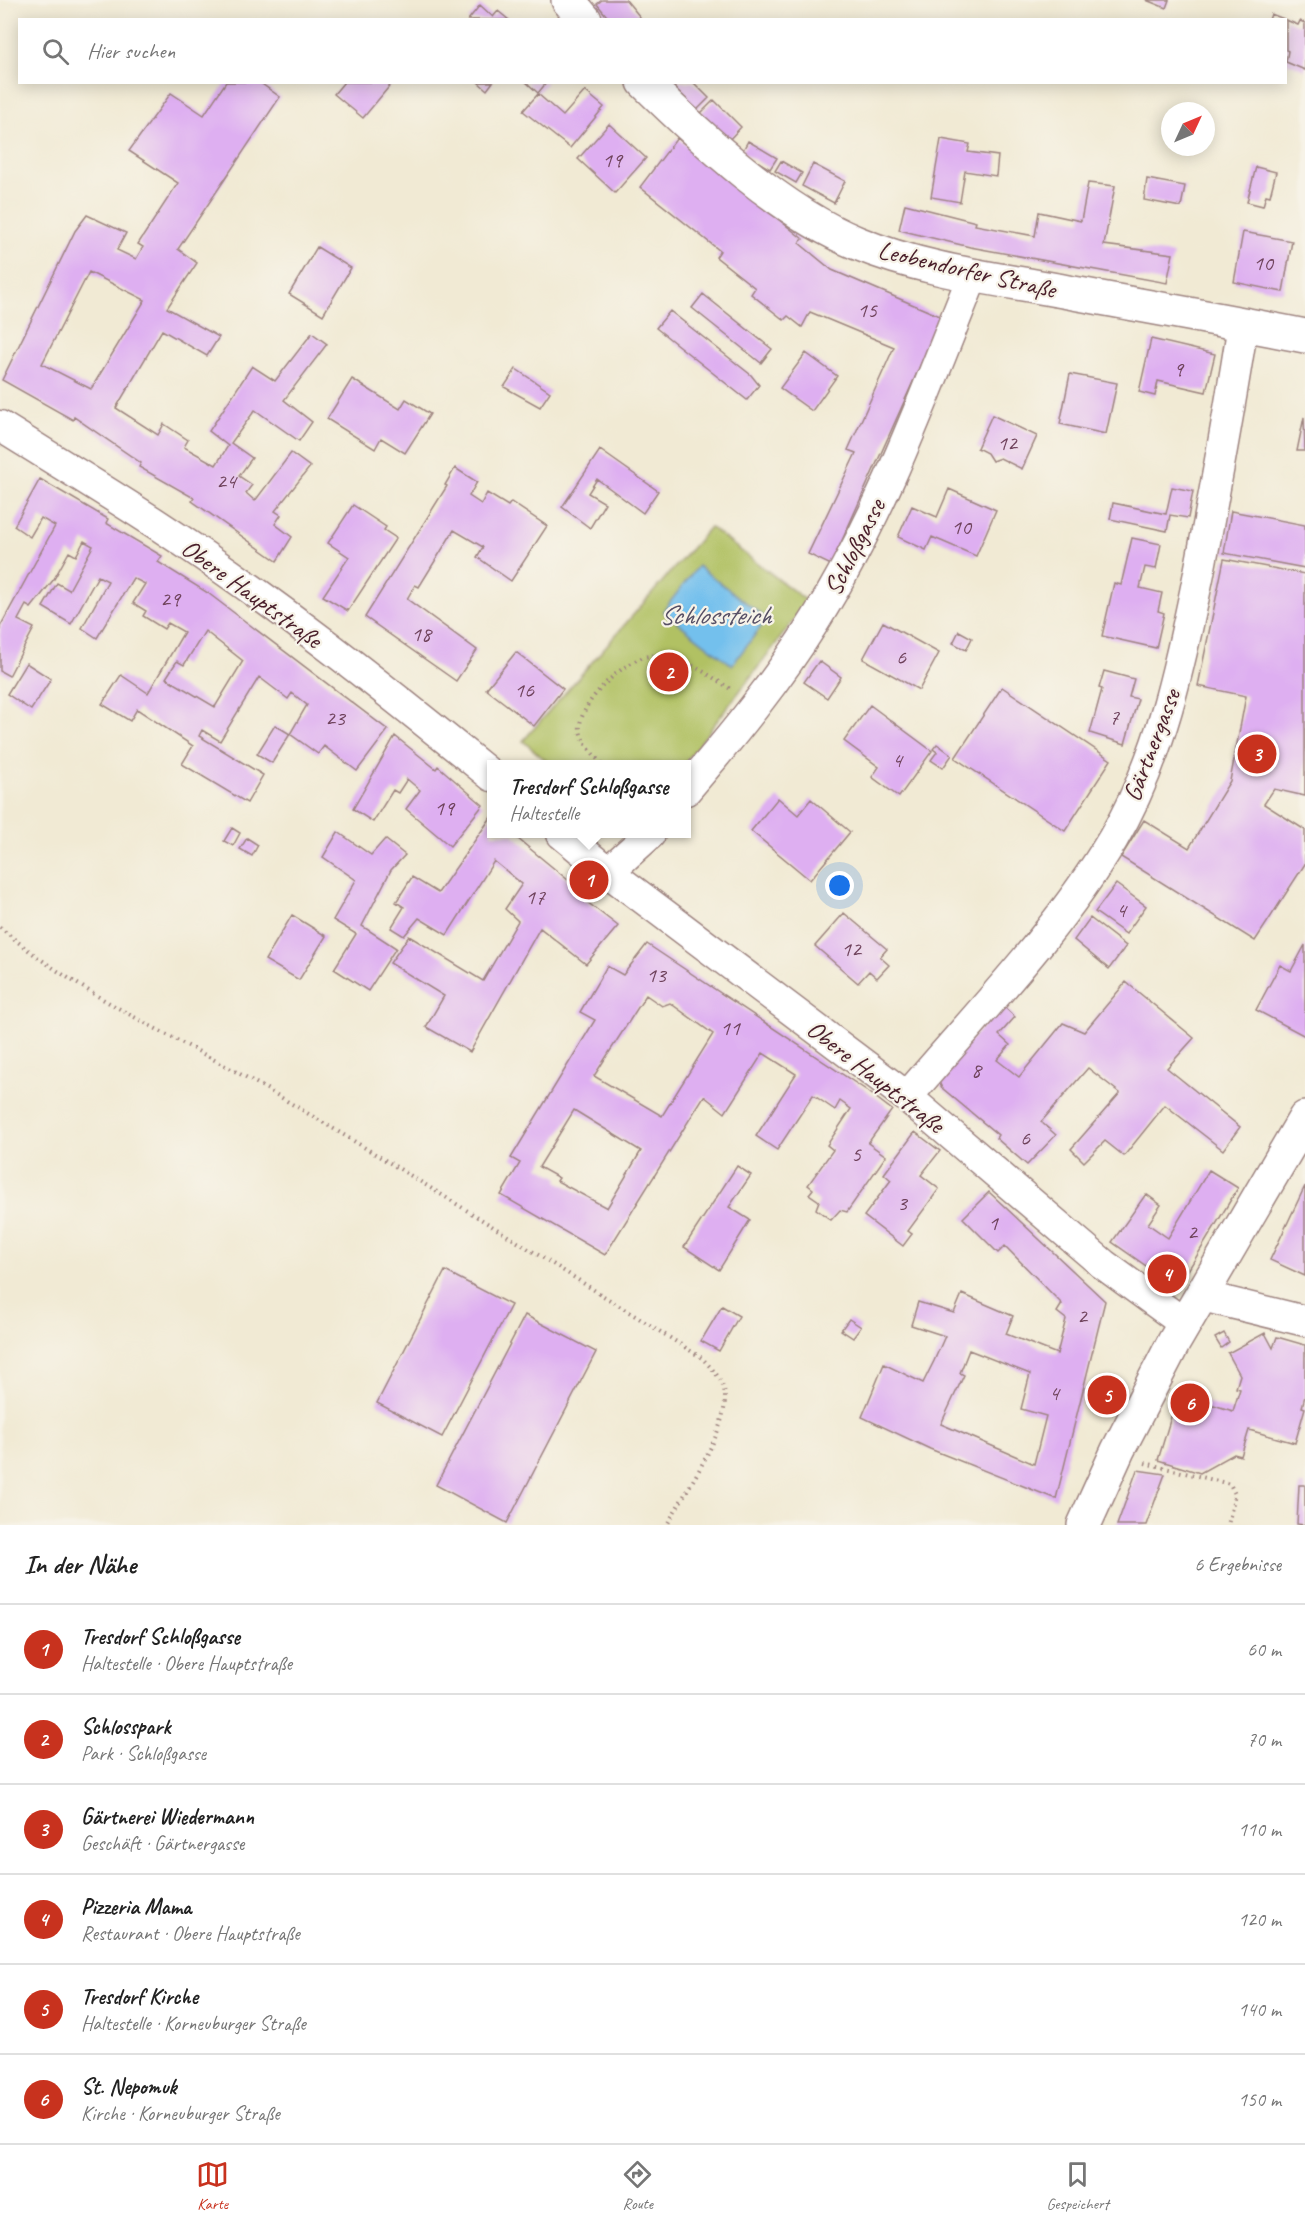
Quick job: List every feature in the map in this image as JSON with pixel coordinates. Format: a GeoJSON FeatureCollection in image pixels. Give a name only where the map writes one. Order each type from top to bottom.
{"type":"FeatureCollection","features":[{"type":"Feature","properties":{"kind":"street"},"geometry":{"type":"LineString","coordinates":[[568,0],[583,18]]}},
{"type":"Feature","properties":{"kind":"street","name":"Leobendorfer Straße"},"geometry":{"type":"LineString","coordinates":[[646,84],[738,167],[837,233],[884,253],[973,275],[1305,336]]}},
{"type":"Feature","properties":{"kind":"street","name":"Schloßgasse"},"geometry":{"type":"LineString","coordinates":[[691,785],[757,705],[817,618],[870,520],[905,442],[973,275]]}},
{"type":"Feature","properties":{"kind":"street","name":"Gärtnergasse"},"geometry":{"type":"LineString","coordinates":[[907,1097],[1068,904],[1114,837],[1141,783],[1159,737],[1182,655],[1209,519],[1243,324]]}},
{"type":"Feature","properties":{"kind":"street","name":"Obere Hauptstraße"},"geometry":{"type":"LineString","coordinates":[[0,426],[159,526],[278,610],[411,710],[487,772]]}},
{"type":"Feature","properties":{"kind":"street","name":"Obere Hauptstraße"},"geometry":{"type":"LineString","coordinates":[[567,838],[608,872],[907,1097],[1103,1264],[1185,1324]]}},
{"type":"Feature","properties":{"kind":"street"},"geometry":{"type":"LineString","coordinates":[[608,872],[646,838]]}},
{"type":"Feature","properties":{"kind":"street"},"geometry":{"type":"LineString","coordinates":[[1084,1525],[1116,1455],[1185,1324],[1305,1118]]}},
{"type":"Feature","properties":{"kind":"street"},"geometry":{"type":"LineString","coordinates":[[1202,1296],[1305,1321]]}},
{"type":"Feature","properties":{"kind":"path"},"geometry":{"type":"LineString","coordinates":[[597,760],[582,739],[580,727],[582,716],[608,681],[623,668],[647,656],[682,662],[757,705]]}},
{"type":"Feature","properties":{"kind":"path"},"geometry":{"type":"LineString","coordinates":[[0,927],[21,946],[75,983],[269,1090],[702,1358],[719,1376],[725,1396],[720,1428],[667,1525]]}},
{"type":"Feature","properties":{"kind":"path"},"geometry":{"type":"LineString","coordinates":[[1116,1455],[1230,1484],[1235,1494],[1228,1525]]}},
{"type":"Feature","properties":{"kind":"green space"},"geometry":{"type":"Polygon","coordinates":[[[710,527],[808,602],[687,760],[545,760],[523,741],[710,527]]]}},
{"type":"Feature","properties":{"kind":"water","name":"Schlossteich"},"geometry":{"type":"Polygon","coordinates":[[[698,566],[767,619],[732,665],[663,611],[698,566]]]}},
{"type":"Feature","properties":{"kind":"building"},"geometry":{"type":"Polygon","coordinates":[[[602,0],[626,0],[640,17],[608,18],[597,4],[602,0]]]}},
{"type":"Feature","properties":{"kind":"building"},"geometry":{"type":"Polygon","coordinates":[[[1146,0],[1169,0],[1166,8],[1146,0]]]}},
{"type":"Feature","properties":{"kind":"building"},"geometry":{"type":"Polygon","coordinates":[[[480,5],[493,17],[498,11],[507,18],[470,18],[480,5]]]}},
{"type":"Feature","properties":{"kind":"building"},"geometry":{"type":"Polygon","coordinates":[[[1271,14],[1281,18],[1270,18],[1271,14]]]}},
{"type":"Feature","properties":{"kind":"building"},"geometry":{"type":"Polygon","coordinates":[[[1287,20],[1298,25],[1300,21],[1305,23],[1305,70],[1287,62],[1287,20]]]}},
{"type":"Feature","properties":{"kind":"building"},"geometry":{"type":"Polygon","coordinates":[[[225,84],[262,84],[280,97],[178,249],[197,263],[167,308],[219,337],[207,356],[162,330],[116,408],[158,435],[164,424],[188,440],[184,447],[216,465],[228,446],[209,431],[252,366],[275,381],[312,333],[327,344],[284,400],[312,422],[299,441],[255,410],[231,443],[252,458],[239,476],[252,485],[246,493],[255,501],[291,453],[310,467],[275,511],[281,515],[275,524],[292,537],[277,561],[192,501],[194,498],[139,467],[141,463],[74,417],[73,420],[2,380],[75,231],[87,215],[126,233],[117,250],[136,259],[143,247],[138,244],[178,183],[129,151],[171,93],[204,115],[225,84]],[[89,272],[42,364],[91,389],[145,300],[89,272]]]}},
{"type":"Feature","properties":{"kind":"building"},"geometry":{"type":"Polygon","coordinates":[[[342,84],[391,84],[363,118],[334,94],[342,84]]]}},
{"type":"Feature","properties":{"kind":"building"},"geometry":{"type":"Polygon","coordinates":[[[480,84],[492,84],[487,90],[480,84]]]}},
{"type":"Feature","properties":{"kind":"building"},"geometry":{"type":"Polygon","coordinates":[[[528,84],[545,84],[538,93],[528,84]]]}},
{"type":"Feature","properties":{"kind":"building"},"geometry":{"type":"Polygon","coordinates":[[[674,84],[695,84],[709,98],[697,110],[673,86],[674,84]]]}},
{"type":"Feature","properties":{"kind":"building"},"geometry":{"type":"Polygon","coordinates":[[[585,91],[604,107],[570,148],[523,111],[538,94],[563,116],[585,91]]]}},
{"type":"Feature","properties":{"kind":"building"},"geometry":{"type":"Polygon","coordinates":[[[714,100],[741,127],[728,141],[700,114],[714,100]]]}},
{"type":"Feature","properties":{"kind":"building"},"geometry":{"type":"Polygon","coordinates":[[[609,124],[646,158],[615,193],[578,159],[609,124]]]}},
{"type":"Feature","properties":{"kind":"building"},"geometry":{"type":"Polygon","coordinates":[[[677,138],[803,239],[799,243],[832,270],[942,317],[831,565],[808,554],[856,453],[848,450],[894,347],[810,312],[802,327],[788,316],[784,320],[751,294],[755,288],[716,257],[720,251],[640,187],[677,138]]]}},
{"type":"Feature","properties":{"kind":"building"},"geometry":{"type":"Polygon","coordinates":[[[941,139],[970,144],[968,152],[998,156],[996,176],[965,171],[960,202],[931,197],[941,139]]]}},
{"type":"Feature","properties":{"kind":"building"},"geometry":{"type":"Polygon","coordinates":[[[748,141],[777,158],[770,169],[742,152],[748,141]]]}},
{"type":"Feature","properties":{"kind":"building"},"geometry":{"type":"Polygon","coordinates":[[[781,161],[802,173],[796,183],[775,171],[781,161]]]}},
{"type":"Feature","properties":{"kind":"building"},"geometry":{"type":"Polygon","coordinates":[[[813,164],[845,181],[834,203],[802,186],[813,164]]]}},
{"type":"Feature","properties":{"kind":"building"},"geometry":{"type":"Polygon","coordinates":[[[1256,167],[1276,172],[1270,196],[1266,195],[1263,206],[1247,202],[1256,167]]]}},
{"type":"Feature","properties":{"kind":"building"},"geometry":{"type":"Polygon","coordinates":[[[1147,179],[1185,186],[1181,207],[1144,200],[1147,179]]]}},
{"type":"Feature","properties":{"kind":"building"},"geometry":{"type":"Polygon","coordinates":[[[1088,183],[1115,186],[1104,245],[1173,254],[1167,283],[970,247],[899,230],[905,204],[976,222],[975,225],[1035,236],[1039,212],[1081,221],[1088,183]]]}},
{"type":"Feature","properties":{"kind":"building"},"geometry":{"type":"Polygon","coordinates":[[[1243,232],[1292,241],[1283,292],[1234,282],[1243,232]]]}},
{"type":"Feature","properties":{"kind":"building"},"geometry":{"type":"Polygon","coordinates":[[[317,247],[351,268],[323,315],[289,294],[317,247]]]}},
{"type":"Feature","properties":{"kind":"building"},"geometry":{"type":"Polygon","coordinates":[[[703,294],[772,349],[761,363],[692,308],[703,294]]]}},
{"type":"Feature","properties":{"kind":"building"},"geometry":{"type":"Polygon","coordinates":[[[670,311],[751,375],[759,385],[747,400],[656,328],[670,311]]]}},
{"type":"Feature","properties":{"kind":"building"},"geometry":{"type":"Polygon","coordinates":[[[1151,339],[1215,354],[1206,392],[1158,381],[1155,396],[1139,392],[1151,339]]]}},
{"type":"Feature","properties":{"kind":"building"},"geometry":{"type":"Polygon","coordinates":[[[806,353],[837,376],[812,411],[780,388],[806,353]]]}},
{"type":"Feature","properties":{"kind":"building"},"geometry":{"type":"Polygon","coordinates":[[[516,369],[550,392],[540,407],[504,387],[516,369]]]}},
{"type":"Feature","properties":{"kind":"building"},"geometry":{"type":"Polygon","coordinates":[[[1070,374],[1117,383],[1106,434],[1060,424],[1070,374]]]}},
{"type":"Feature","properties":{"kind":"building"},"geometry":{"type":"Polygon","coordinates":[[[352,379],[400,409],[406,399],[430,414],[405,453],[381,438],[375,449],[327,419],[352,379]]]}},
{"type":"Feature","properties":{"kind":"building"},"geometry":{"type":"Polygon","coordinates":[[[992,415],[1037,436],[1022,469],[1000,458],[992,461],[987,453],[977,448],[992,415]]]}},
{"type":"Feature","properties":{"kind":"building"},"geometry":{"type":"Polygon","coordinates":[[[1304,417],[1305,451],[1297,451],[1304,417]]]}},
{"type":"Feature","properties":{"kind":"building"},"geometry":{"type":"Polygon","coordinates":[[[600,450],[658,491],[643,513],[597,479],[588,493],[605,503],[590,528],[562,507],[600,450]]]}},
{"type":"Feature","properties":{"kind":"building"},"geometry":{"type":"Polygon","coordinates":[[[455,468],[477,482],[469,496],[481,504],[487,493],[508,506],[511,502],[547,526],[511,581],[477,557],[483,547],[454,530],[419,587],[415,585],[407,599],[477,650],[456,681],[365,617],[447,486],[445,485],[455,468]]]}},
{"type":"Feature","properties":{"kind":"building"},"geometry":{"type":"Polygon","coordinates":[[[40,479],[108,519],[106,523],[162,556],[158,562],[208,593],[388,730],[357,771],[324,746],[318,754],[290,734],[307,705],[292,693],[288,699],[259,677],[220,741],[202,730],[199,736],[263,775],[247,803],[182,764],[193,746],[137,709],[130,721],[102,704],[121,675],[148,693],[184,632],[168,623],[164,629],[143,616],[146,611],[133,603],[145,584],[133,578],[97,638],[82,628],[108,581],[98,576],[71,624],[43,607],[57,583],[69,590],[93,546],[84,541],[76,556],[69,552],[54,579],[31,608],[26,605],[18,620],[34,628],[9,676],[0,671],[0,627],[55,526],[41,518],[30,537],[14,526],[40,479]],[[205,631],[184,665],[177,661],[166,678],[215,707],[243,661],[205,631]]]}},
{"type":"Feature","properties":{"kind":"building"},"geometry":{"type":"Polygon","coordinates":[[[1172,487],[1193,491],[1188,518],[1170,515],[1167,531],[1110,519],[1113,503],[1166,514],[1172,487]]]}},
{"type":"Feature","properties":{"kind":"building"},"geometry":{"type":"Polygon","coordinates":[[[949,489],[996,510],[976,556],[932,537],[926,550],[898,537],[912,506],[937,517],[949,489]]]}},
{"type":"Feature","properties":{"kind":"building"},"geometry":{"type":"Polygon","coordinates":[[[353,505],[386,527],[384,530],[396,538],[348,611],[323,596],[349,557],[328,543],[353,505]]]}},
{"type":"Feature","properties":{"kind":"building"},"geometry":{"type":"Polygon","coordinates":[[[1231,511],[1305,525],[1305,568],[1224,553],[1231,511]]]}},
{"type":"Feature","properties":{"kind":"building"},"geometry":{"type":"Polygon","coordinates":[[[1132,538],[1161,544],[1156,569],[1145,567],[1140,588],[1162,593],[1158,611],[1164,613],[1156,648],[1102,636],[1114,583],[1121,585],[1132,538]]]}},
{"type":"Feature","properties":{"kind":"building"},"geometry":{"type":"Polygon","coordinates":[[[1224,559],[1305,574],[1305,796],[1274,789],[1264,804],[1305,830],[1305,864],[1255,941],[1121,857],[1144,820],[1189,848],[1230,781],[1246,696],[1198,686],[1224,559]]]}},
{"type":"Feature","properties":{"kind":"building"},"geometry":{"type":"Polygon","coordinates":[[[883,622],[939,653],[919,690],[863,659],[883,622]]]}},
{"type":"Feature","properties":{"kind":"building"},"geometry":{"type":"Polygon","coordinates":[[[959,631],[972,638],[966,650],[953,643],[959,631]]]}},
{"type":"Feature","properties":{"kind":"building"},"geometry":{"type":"Polygon","coordinates":[[[516,652],[563,689],[534,726],[486,689],[516,652]]]}},
{"type":"Feature","properties":{"kind":"building"},"geometry":{"type":"Polygon","coordinates":[[[819,661],[841,677],[827,698],[804,682],[819,661]]]}},
{"type":"Feature","properties":{"kind":"building"},"geometry":{"type":"Polygon","coordinates":[[[26,663],[51,679],[31,710],[7,694],[26,663]]]}},
{"type":"Feature","properties":{"kind":"building"},"geometry":{"type":"Polygon","coordinates":[[[1104,671],[1134,679],[1129,697],[1138,699],[1125,744],[1090,733],[1102,689],[1099,688],[1104,671]]]}},
{"type":"Feature","properties":{"kind":"building"},"geometry":{"type":"Polygon","coordinates":[[[1002,687],[1111,760],[1065,831],[955,758],[1002,687]]]}},
{"type":"Feature","properties":{"kind":"building"},"geometry":{"type":"Polygon","coordinates":[[[870,705],[932,751],[899,797],[872,777],[879,767],[844,741],[870,705]]]}},
{"type":"Feature","properties":{"kind":"building"},"geometry":{"type":"Polygon","coordinates":[[[275,725],[290,734],[272,763],[257,754],[275,725]]]}},
{"type":"Feature","properties":{"kind":"building"},"geometry":{"type":"Polygon","coordinates":[[[395,736],[436,769],[438,766],[483,805],[450,846],[406,809],[420,790],[407,779],[398,793],[393,790],[373,822],[353,809],[395,736]]]}},
{"type":"Feature","properties":{"kind":"building"},"geometry":{"type":"Polygon","coordinates":[[[937,744],[952,755],[943,768],[931,760],[937,752],[933,749],[937,744]]]}},
{"type":"Feature","properties":{"kind":"building"},"geometry":{"type":"Polygon","coordinates":[[[778,798],[798,815],[811,799],[850,832],[810,880],[751,831],[778,798]]]}},
{"type":"Feature","properties":{"kind":"building"},"geometry":{"type":"Polygon","coordinates":[[[487,823],[487,838],[517,838],[585,894],[582,898],[618,926],[586,964],[540,928],[470,1052],[426,1027],[444,996],[390,963],[409,936],[483,981],[518,921],[505,909],[522,884],[494,861],[447,935],[419,918],[404,936],[391,928],[404,907],[396,902],[412,877],[438,893],[487,823]]]}},
{"type":"Feature","properties":{"kind":"building"},"geometry":{"type":"Polygon","coordinates":[[[232,828],[240,833],[233,846],[224,841],[232,828]]]}},
{"type":"Feature","properties":{"kind":"building"},"geometry":{"type":"Polygon","coordinates":[[[338,832],[371,855],[385,839],[405,855],[391,870],[362,926],[396,948],[368,991],[334,969],[356,934],[333,920],[356,880],[323,857],[338,832]]]}},
{"type":"Feature","properties":{"kind":"building"},"geometry":{"type":"Polygon","coordinates":[[[247,838],[258,845],[252,856],[240,849],[247,838]]]}},
{"type":"Feature","properties":{"kind":"building"},"geometry":{"type":"Polygon","coordinates":[[[1116,884],[1146,906],[1126,934],[1095,912],[1116,884]]]}},
{"type":"Feature","properties":{"kind":"building"},"geometry":{"type":"Polygon","coordinates":[[[844,913],[887,949],[880,957],[889,965],[877,978],[869,971],[858,983],[815,946],[844,913]]]}},
{"type":"Feature","properties":{"kind":"building"},"geometry":{"type":"Polygon","coordinates":[[[292,915],[326,936],[299,980],[265,960],[292,915]]]}},
{"type":"Feature","properties":{"kind":"building"},"geometry":{"type":"Polygon","coordinates":[[[1090,918],[1126,946],[1109,969],[1074,940],[1090,918]]]}},
{"type":"Feature","properties":{"kind":"building"},"geometry":{"type":"Polygon","coordinates":[[[647,944],[866,1090],[892,1110],[868,1143],[886,1156],[847,1212],[840,1210],[831,1220],[816,1209],[819,1201],[809,1194],[813,1189],[808,1185],[833,1150],[827,1145],[851,1109],[840,1101],[835,1110],[813,1095],[777,1150],[756,1136],[796,1074],[763,1053],[725,1113],[704,1096],[605,1255],[501,1195],[520,1163],[511,1158],[595,1020],[580,1012],[607,966],[623,975],[647,944]],[[646,995],[594,1076],[662,1116],[713,1034],[670,1003],[662,1006],[646,995]],[[574,1110],[539,1167],[559,1178],[557,1181],[607,1208],[641,1151],[574,1110]]]}},
{"type":"Feature","properties":{"kind":"building"},"geometry":{"type":"Polygon","coordinates":[[[1305,945],[1305,1036],[1256,1010],[1280,965],[1291,971],[1305,945]]]}},
{"type":"Feature","properties":{"kind":"building"},"geometry":{"type":"Polygon","coordinates":[[[1126,982],[1194,1038],[1167,1068],[1240,1127],[1223,1150],[1165,1105],[1124,1156],[1105,1141],[1084,1162],[1071,1149],[1120,1093],[1088,1068],[1041,1122],[1056,1135],[1027,1165],[996,1138],[998,1135],[942,1088],[937,1078],[1002,1005],[1015,1017],[999,1035],[1010,1045],[997,1060],[1019,1077],[1063,1023],[1084,1032],[1126,982]]]}},
{"type":"Feature","properties":{"kind":"building"},"geometry":{"type":"Polygon","coordinates":[[[915,1132],[940,1151],[921,1175],[939,1189],[908,1231],[912,1234],[903,1246],[864,1216],[891,1180],[884,1174],[915,1132]]]}},
{"type":"Feature","properties":{"kind":"building"},"geometry":{"type":"Polygon","coordinates":[[[737,1166],[751,1175],[729,1207],[750,1220],[719,1270],[684,1247],[737,1166]]]}},
{"type":"Feature","properties":{"kind":"building"},"geometry":{"type":"Polygon","coordinates":[[[1209,1170],[1238,1188],[1181,1282],[1169,1282],[1112,1242],[1146,1194],[1161,1205],[1148,1224],[1168,1238],[1209,1170]]]}},
{"type":"Feature","properties":{"kind":"building"},"geometry":{"type":"Polygon","coordinates":[[[1305,1186],[1305,1276],[1270,1260],[1305,1186]]]}},
{"type":"Feature","properties":{"kind":"building"},"geometry":{"type":"Polygon","coordinates":[[[989,1192],[1105,1301],[1056,1499],[930,1449],[862,1417],[884,1364],[923,1383],[934,1361],[945,1336],[911,1325],[918,1302],[954,1313],[962,1294],[1013,1316],[1006,1334],[1057,1354],[1066,1319],[1057,1312],[1062,1304],[1005,1246],[998,1253],[963,1218],[989,1192]],[[969,1350],[960,1373],[964,1375],[941,1424],[1034,1464],[1046,1416],[1021,1409],[1030,1374],[969,1350]]]}},
{"type":"Feature","properties":{"kind":"building"},"geometry":{"type":"Polygon","coordinates":[[[445,1271],[511,1305],[442,1437],[377,1403],[445,1271]]]}},
{"type":"Feature","properties":{"kind":"building"},"geometry":{"type":"Polygon","coordinates":[[[722,1306],[739,1316],[719,1351],[701,1341],[722,1306]]]}},
{"type":"Feature","properties":{"kind":"building"},"geometry":{"type":"Polygon","coordinates":[[[525,1315],[596,1352],[507,1523],[436,1485],[525,1315]]]}},
{"type":"Feature","properties":{"kind":"building"},"geometry":{"type":"Polygon","coordinates":[[[849,1319],[861,1327],[853,1338],[841,1330],[849,1319]]]}},
{"type":"Feature","properties":{"kind":"building"},"geometry":{"type":"Polygon","coordinates":[[[1224,1333],[1229,1342],[1221,1348],[1215,1338],[1224,1333]]]}},
{"type":"Feature","properties":{"kind":"building"},"geometry":{"type":"Polygon","coordinates":[[[1265,1333],[1273,1348],[1277,1337],[1305,1345],[1305,1396],[1302,1407],[1305,1408],[1295,1443],[1249,1430],[1241,1456],[1234,1454],[1200,1473],[1158,1460],[1178,1394],[1233,1411],[1240,1389],[1236,1388],[1240,1375],[1228,1353],[1265,1333]]]}},
{"type":"Feature","properties":{"kind":"building"},"geometry":{"type":"Polygon","coordinates":[[[1137,1470],[1165,1474],[1146,1525],[1117,1525],[1137,1470]]]}},
{"type":"Feature","properties":{"kind":"building"},"geometry":{"type":"Polygon","coordinates":[[[1299,1485],[1305,1485],[1305,1525],[1297,1524],[1299,1485]]]}},
{"type":"Feature","properties":{"kind":"place","name":"Schlosspark"},"geometry":{"type":"Point","coordinates":[669,672]}},
{"type":"Feature","properties":{"kind":"place","name":"Gärtnerei Wiedermann"},"geometry":{"type":"Point","coordinates":[1257,754]}},
{"type":"Feature","properties":{"kind":"place","name":"Tresdorf Schloßgasse"},"geometry":{"type":"Point","coordinates":[589,880]}},
{"type":"Feature","properties":{"kind":"place","name":"Pizzeria Mama"},"geometry":{"type":"Point","coordinates":[1167,1274]}},
{"type":"Feature","properties":{"kind":"place","name":"Tresdorf Kirche"},"geometry":{"type":"Point","coordinates":[1107,1395]}},
{"type":"Feature","properties":{"kind":"place","name":"St. Nepomuk"},"geometry":{"type":"Point","coordinates":[1190,1403]}}]}
